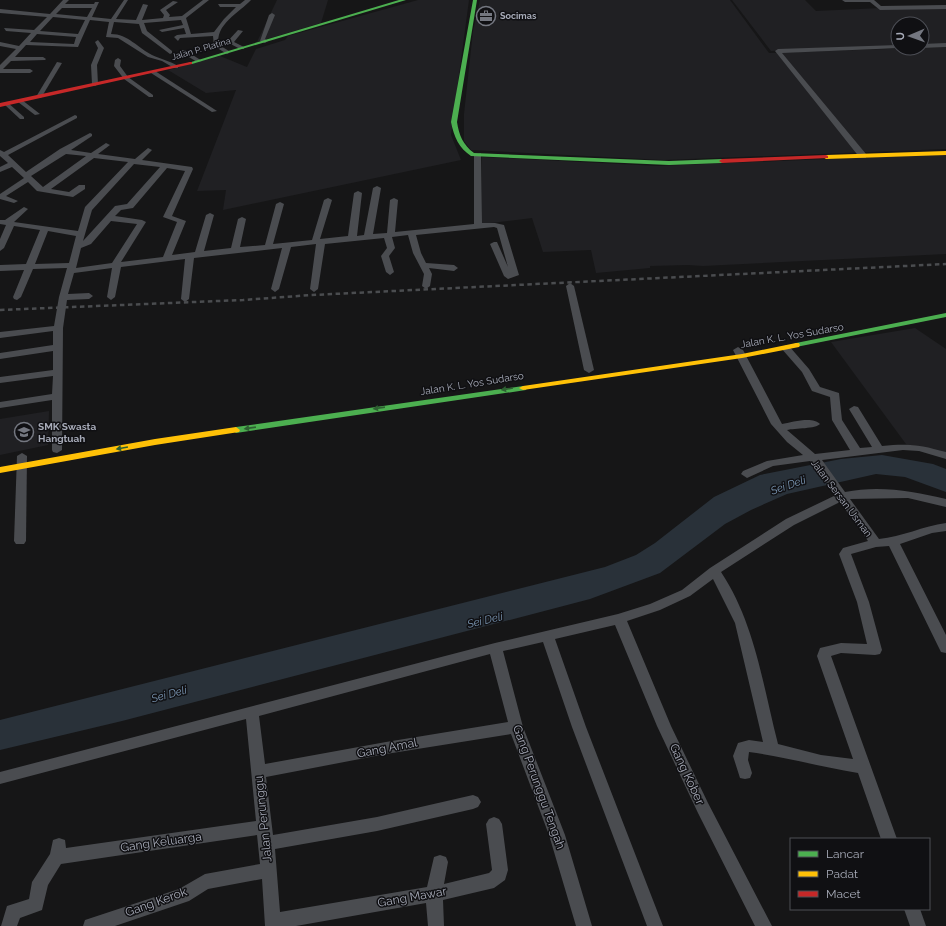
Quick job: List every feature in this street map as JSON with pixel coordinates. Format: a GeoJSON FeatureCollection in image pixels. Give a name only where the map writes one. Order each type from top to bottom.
{"type":"FeatureCollection","features":[{"type":"Feature","properties":{"kind":"main road","name":"Jalan P. Platina"},"geometry":{"type":"LineString","coordinates":[[4,105],[199,61],[404,0]]}},
{"type":"Feature","properties":{"kind":"main road"},"geometry":{"type":"LineString","coordinates":[[475,0],[454,122],[456,135],[460,146],[468,152],[478,155],[669,163],[946,153]]}},
{"type":"Feature","properties":{"kind":"main road","name":"Jalan K. L. Yos Sudarso"},"geometry":{"type":"LineString","coordinates":[[0,460],[24,459],[163,441],[740,353],[946,310]]}},
{"type":"Feature","properties":{"kind":"main road","name":"Jalan K. L. Yos Sudarso"},"geometry":{"type":"LineString","coordinates":[[86,445],[418,394],[589,370],[786,348],[946,315]]}},
{"type":"Feature","properties":{"kind":"main road","name":"Jalan K. L. Yos Sudarso"},"geometry":{"type":"LineString","coordinates":[[0,470],[24,459]]}},
{"type":"Feature","properties":{"kind":"street"},"geometry":{"type":"LineString","coordinates":[[0,68],[67,0],[81,0]]}},
{"type":"Feature","properties":{"kind":"street"},"geometry":{"type":"LineString","coordinates":[[108,39],[113,20],[125,0]]}},
{"type":"Feature","properties":{"kind":"street"},"geometry":{"type":"LineString","coordinates":[[0,11],[140,22],[183,18],[206,0]]}},
{"type":"Feature","properties":{"kind":"street"},"geometry":{"type":"LineString","coordinates":[[227,52],[217,46],[215,41],[216,34],[221,25],[248,0]]}},
{"type":"Feature","properties":{"kind":"street"},"geometry":{"type":"LineString","coordinates":[[845,0],[872,2],[880,8],[946,7]]}},
{"type":"Feature","properties":{"kind":"street"},"geometry":{"type":"LineString","coordinates":[[165,20],[167,15],[164,10],[175,2]]}},
{"type":"Feature","properties":{"kind":"street"},"geometry":{"type":"LineString","coordinates":[[856,5],[872,2]]}},
{"type":"Feature","properties":{"kind":"street"},"geometry":{"type":"LineString","coordinates":[[0,48],[72,47],[81,43],[80,36],[96,5],[61,6]]}},
{"type":"Feature","properties":{"kind":"street"},"geometry":{"type":"LineString","coordinates":[[145,5],[140,22],[144,32],[170,52]]}},
{"type":"Feature","properties":{"kind":"street"},"geometry":{"type":"LineString","coordinates":[[220,5],[242,6]]}},
{"type":"Feature","properties":{"kind":"street"},"geometry":{"type":"LineString","coordinates":[[0,17],[8,12]]}},
{"type":"Feature","properties":{"kind":"street"},"geometry":{"type":"LineString","coordinates":[[265,41],[262,40],[263,35],[272,15]]}},
{"type":"Feature","properties":{"kind":"street"},"geometry":{"type":"LineString","coordinates":[[183,18],[189,35]]}},
{"type":"Feature","properties":{"kind":"street"},"geometry":{"type":"LineString","coordinates":[[162,30],[186,26]]}},
{"type":"Feature","properties":{"kind":"street"},"geometry":{"type":"LineString","coordinates":[[6,29],[35,33],[80,36]]}},
{"type":"Feature","properties":{"kind":"street"},"geometry":{"type":"LineString","coordinates":[[240,31],[230,42],[242,48]]}},
{"type":"Feature","properties":{"kind":"street"},"geometry":{"type":"LineString","coordinates":[[178,39],[178,37],[189,35],[216,34]]}},
{"type":"Feature","properties":{"kind":"street"},"geometry":{"type":"LineString","coordinates":[[95,84],[94,65],[101,48],[95,42],[119,36],[150,56],[164,60],[176,67]]}},
{"type":"Feature","properties":{"kind":"street"},"geometry":{"type":"LineString","coordinates":[[0,44],[21,47]]}},
{"type":"Feature","properties":{"kind":"street"},"geometry":{"type":"LineString","coordinates":[[930,46],[946,45]]}},
{"type":"Feature","properties":{"kind":"street"},"geometry":{"type":"LineString","coordinates":[[863,156],[778,51],[890,47]]}},
{"type":"Feature","properties":{"kind":"street"},"geometry":{"type":"LineString","coordinates":[[183,51],[199,61]]}},
{"type":"Feature","properties":{"kind":"street"},"geometry":{"type":"LineString","coordinates":[[0,58],[43,59]]}},
{"type":"Feature","properties":{"kind":"street"},"geometry":{"type":"LineString","coordinates":[[118,60],[117,66],[126,78],[151,96]]}},
{"type":"Feature","properties":{"kind":"street"},"geometry":{"type":"LineString","coordinates":[[39,97],[59,63]]}},
{"type":"Feature","properties":{"kind":"street"},"geometry":{"type":"LineString","coordinates":[[0,68],[30,71]]}},
{"type":"Feature","properties":{"kind":"street"},"geometry":{"type":"LineString","coordinates":[[153,72],[214,111]]}},
{"type":"Feature","properties":{"kind":"street"},"geometry":{"type":"LineString","coordinates":[[20,101],[37,114]]}},
{"type":"Feature","properties":{"kind":"street"},"geometry":{"type":"LineString","coordinates":[[4,105],[22,118]]}},
{"type":"Feature","properties":{"kind":"street"},"geometry":{"type":"LineString","coordinates":[[75,117],[2,156],[13,163],[40,188],[70,195],[82,187]]}},
{"type":"Feature","properties":{"kind":"street"},"geometry":{"type":"LineString","coordinates":[[14,201],[0,197],[63,151],[90,135]]}},
{"type":"Feature","properties":{"kind":"street"},"geometry":{"type":"LineString","coordinates":[[46,189],[106,145]]}},
{"type":"Feature","properties":{"kind":"street"},"geometry":{"type":"LineString","coordinates":[[57,450],[58,328],[70,268],[78,246],[88,209],[134,162],[148,150]]}},
{"type":"Feature","properties":{"kind":"street"},"geometry":{"type":"LineString","coordinates":[[63,151],[186,168],[189,170],[167,218],[182,221],[166,260]]}},
{"type":"Feature","properties":{"kind":"street"},"geometry":{"type":"LineString","coordinates":[[478,155],[478,226]]}},
{"type":"Feature","properties":{"kind":"street"},"geometry":{"type":"LineString","coordinates":[[0,170],[13,163]]}},
{"type":"Feature","properties":{"kind":"street"},"geometry":{"type":"LineString","coordinates":[[78,246],[88,242],[118,208],[130,206],[165,166]]}},
{"type":"Feature","properties":{"kind":"street"},"geometry":{"type":"LineString","coordinates":[[368,237],[377,188]]}},
{"type":"Feature","properties":{"kind":"street"},"geometry":{"type":"LineString","coordinates":[[352,239],[358,193]]}},
{"type":"Feature","properties":{"kind":"street"},"geometry":{"type":"LineString","coordinates":[[314,289],[319,242],[317,233],[328,200]]}},
{"type":"Feature","properties":{"kind":"street"},"geometry":{"type":"LineString","coordinates":[[390,272],[385,256],[391,248],[390,236],[394,200]]}},
{"type":"Feature","properties":{"kind":"street"},"geometry":{"type":"LineString","coordinates":[[268,247],[280,204]]}},
{"type":"Feature","properties":{"kind":"street"},"geometry":{"type":"LineString","coordinates":[[0,248],[6,222],[24,209]]}},
{"type":"Feature","properties":{"kind":"street"},"geometry":{"type":"LineString","coordinates":[[185,299],[195,256],[210,215]]}},
{"type":"Feature","properties":{"kind":"street"},"geometry":{"type":"LineString","coordinates":[[110,218],[142,222],[116,266],[111,297]]}},
{"type":"Feature","properties":{"kind":"street"},"geometry":{"type":"LineString","coordinates":[[235,250],[242,219]]}},
{"type":"Feature","properties":{"kind":"street"},"geometry":{"type":"LineString","coordinates":[[6,222],[81,234]]}},
{"type":"Feature","properties":{"kind":"street"},"geometry":{"type":"LineString","coordinates":[[0,268],[70,268],[116,266],[235,250],[495,225],[500,227],[515,275],[508,276],[494,244]]}},
{"type":"Feature","properties":{"kind":"street"},"geometry":{"type":"LineString","coordinates":[[17,297],[44,228]]}},
{"type":"Feature","properties":{"kind":"street"},"geometry":{"type":"LineString","coordinates":[[412,234],[417,253],[428,274],[426,286]]}},
{"type":"Feature","properties":{"kind":"street"},"geometry":{"type":"LineString","coordinates":[[275,288],[287,245]]}},
{"type":"Feature","properties":{"kind":"street"},"geometry":{"type":"LineString","coordinates":[[424,265],[454,268]]}},
{"type":"Feature","properties":{"kind":"street"},"geometry":{"type":"LineString","coordinates":[[570,286],[589,370]]}},
{"type":"Feature","properties":{"kind":"street"},"geometry":{"type":"LineString","coordinates":[[63,297],[89,296]]}},
{"type":"Feature","properties":{"kind":"street"},"geometry":{"type":"LineString","coordinates":[[0,335],[58,328]]}},
{"type":"Feature","properties":{"kind":"street"},"geometry":{"type":"LineString","coordinates":[[0,356],[59,347]]}},
{"type":"Feature","properties":{"kind":"street"},"geometry":{"type":"LineString","coordinates":[[786,348],[806,371],[816,389],[835,395],[837,420],[857,452]]}},
{"type":"Feature","properties":{"kind":"street","name":"Jalan Sersan Usman"},"geometry":{"type":"LineString","coordinates":[[740,353],[780,428],[790,440],[815,459],[876,543]]}},
{"type":"Feature","properties":{"kind":"street"},"geometry":{"type":"LineString","coordinates":[[0,380],[58,372]]}},
{"type":"Feature","properties":{"kind":"street"},"geometry":{"type":"LineString","coordinates":[[0,405],[57,396]]}},
{"type":"Feature","properties":{"kind":"street"},"geometry":{"type":"LineString","coordinates":[[854,409],[865,425],[878,449]]}},
{"type":"Feature","properties":{"kind":"street"},"geometry":{"type":"LineString","coordinates":[[780,428],[797,424],[815,424]]}},
{"type":"Feature","properties":{"kind":"street"},"geometry":{"type":"LineString","coordinates":[[747,474],[772,463],[815,459],[878,449],[903,447],[920,448],[946,456]]}},
{"type":"Feature","properties":{"kind":"street"},"geometry":{"type":"LineString","coordinates":[[20,541],[24,459]]}},
{"type":"Feature","properties":{"kind":"street"},"geometry":{"type":"LineString","coordinates":[[0,778],[495,648],[548,637],[619,619],[668,603],[686,593],[714,571],[790,522],[831,501],[839,493],[908,494],[946,503]]}},
{"type":"Feature","properties":{"kind":"street"},"geometry":{"type":"LineString","coordinates":[[889,838],[824,656],[825,652],[832,649],[875,650],[867,613],[859,586],[845,554],[853,548],[876,543],[893,542],[931,529],[946,527]]}},
{"type":"Feature","properties":{"kind":"street"},"geometry":{"type":"LineString","coordinates":[[893,542],[946,648]]}},
{"type":"Feature","properties":{"kind":"street"},"geometry":{"type":"LineString","coordinates":[[714,571],[725,588],[741,623],[772,749]]}},
{"type":"Feature","properties":{"kind":"street","name":"Gang Kober"},"geometry":{"type":"LineString","coordinates":[[619,619],[668,733],[707,815],[764,926]]}},
{"type":"Feature","properties":{"kind":"street"},"geometry":{"type":"LineString","coordinates":[[548,637],[579,727],[655,926]]}},
{"type":"Feature","properties":{"kind":"street","name":"Gang Perunggu Tengah"},"geometry":{"type":"LineString","coordinates":[[495,648],[516,727],[557,835],[584,926]]}},
{"type":"Feature","properties":{"kind":"street","name":"Jalan Perunggu"},"geometry":{"type":"LineString","coordinates":[[252,712],[269,870],[272,924]]}},
{"type":"Feature","properties":{"kind":"street","name":"Gang Amal"},"geometry":{"type":"LineString","coordinates":[[258,772],[401,745],[516,727]]}},
{"type":"Feature","properties":{"kind":"street"},"geometry":{"type":"LineString","coordinates":[[745,773],[742,764],[741,751],[743,747],[749,746],[772,749],[821,761],[863,767]]}},
{"type":"Feature","properties":{"kind":"street"},"geometry":{"type":"LineString","coordinates":[[266,843],[377,824],[473,802]]}},
{"type":"Feature","properties":{"kind":"street","name":"Gang Mawar"},"geometry":{"type":"LineString","coordinates":[[272,924],[434,894],[494,880],[499,875],[494,824]]}},
{"type":"Feature","properties":{"kind":"street","name":"Gang Keluarga"},"geometry":{"type":"LineString","coordinates":[[9,926],[13,912],[36,904],[40,882],[49,870],[58,851],[264,827]]}},
{"type":"Feature","properties":{"kind":"street"},"geometry":{"type":"LineString","coordinates":[[436,926],[434,894],[440,862]]}},
{"type":"Feature","properties":{"kind":"street","name":"Gang Kerok"},"geometry":{"type":"LineString","coordinates":[[91,926],[184,895],[205,882],[269,870]]}},
{"type":"Feature","properties":{"kind":"street"},"geometry":{"type":"LineString","coordinates":[[912,910],[918,926]]}},
{"type":"Feature","properties":{"kind":"shaded area"},"geometry":{"type":"Polygon","coordinates":[[[277,0],[328,0],[321,23],[257,42],[277,0]]]}},
{"type":"Feature","properties":{"kind":"shaded area"},"geometry":{"type":"Polygon","coordinates":[[[418,0],[469,0],[451,135],[461,160],[223,210],[226,190],[197,191],[236,90],[206,93],[168,70],[220,56],[247,67],[256,49],[285,40],[288,36],[418,0]]]}},
{"type":"Feature","properties":{"kind":"shaded area"},"geometry":{"type":"Polygon","coordinates":[[[480,0],[730,0],[769,53],[890,49],[890,56],[930,56],[930,48],[946,47],[946,149],[664,160],[471,150],[464,141],[464,114],[473,31],[480,0]]]}},
{"type":"Feature","properties":{"kind":"shaded area"},"geometry":{"type":"Polygon","coordinates":[[[732,0],[805,0],[816,11],[946,5],[946,44],[930,45],[930,16],[890,16],[890,46],[771,51],[732,0]]]}},
{"type":"Feature","properties":{"kind":"shaded area"},"geometry":{"type":"Polygon","coordinates":[[[946,154],[946,254],[703,266],[650,266],[650,268],[596,273],[591,250],[543,252],[532,218],[482,224],[482,157],[658,166],[946,154]]]}},
{"type":"Feature","properties":{"kind":"shaded area"},"geometry":{"type":"Polygon","coordinates":[[[915,328],[946,349],[946,454],[906,444],[831,342],[915,328]]]}},
{"type":"Feature","properties":{"kind":"shaded area","name":"SMK Swasta Hangtuah"},"geometry":{"type":"Polygon","coordinates":[[[49,411],[48,445],[0,455],[0,419],[49,411]]]}},
{"type":"Feature","properties":{"kind":"water","name":"Sei Deli"},"geometry":{"type":"Polygon","coordinates":[[[882,455],[933,464],[946,469],[946,492],[905,477],[876,474],[787,494],[751,510],[725,524],[660,573],[590,599],[122,721],[0,750],[0,720],[605,567],[636,555],[655,543],[714,497],[760,475],[841,459],[882,455]]]}},
{"type":"Feature","properties":{"kind":"railway"},"geometry":{"type":"LineString","coordinates":[[0,310],[243,300],[312,295],[946,264]]}},
{"type":"Feature","properties":{"kind":"traffic: fast"},"geometry":{"type":"LineString","coordinates":[[190,63],[404,0]]}},
{"type":"Feature","properties":{"kind":"traffic: fast"},"geometry":{"type":"LineString","coordinates":[[475,0],[454,122],[459,141],[473,155],[669,163],[722,161]]}},
{"type":"Feature","properties":{"kind":"traffic: fast"},"geometry":{"type":"LineString","coordinates":[[796,345],[946,315]]}},
{"type":"Feature","properties":{"kind":"traffic: fast"},"geometry":{"type":"LineString","coordinates":[[236,430],[523,388]]}},
{"type":"Feature","properties":{"kind":"traffic: slow"},"geometry":{"type":"LineString","coordinates":[[826,157],[946,153]]}},
{"type":"Feature","properties":{"kind":"traffic: slow"},"geometry":{"type":"LineString","coordinates":[[523,388],[742,356],[796,345]]}},
{"type":"Feature","properties":{"kind":"traffic: slow"},"geometry":{"type":"LineString","coordinates":[[0,470],[155,442],[236,430]]}},
{"type":"Feature","properties":{"kind":"traffic: jam"},"geometry":{"type":"LineString","coordinates":[[0,105],[190,63]]}},
{"type":"Feature","properties":{"kind":"traffic: jam"},"geometry":{"type":"LineString","coordinates":[[722,161],[826,157]]}},
{"type":"Feature","properties":{"kind":"place","name":"Socimas"},"geometry":{"type":"Point","coordinates":[486,16]}},
{"type":"Feature","properties":{"kind":"place","name":"SMK Swasta Hangtuah"},"geometry":{"type":"Point","coordinates":[24,432]}}]}
